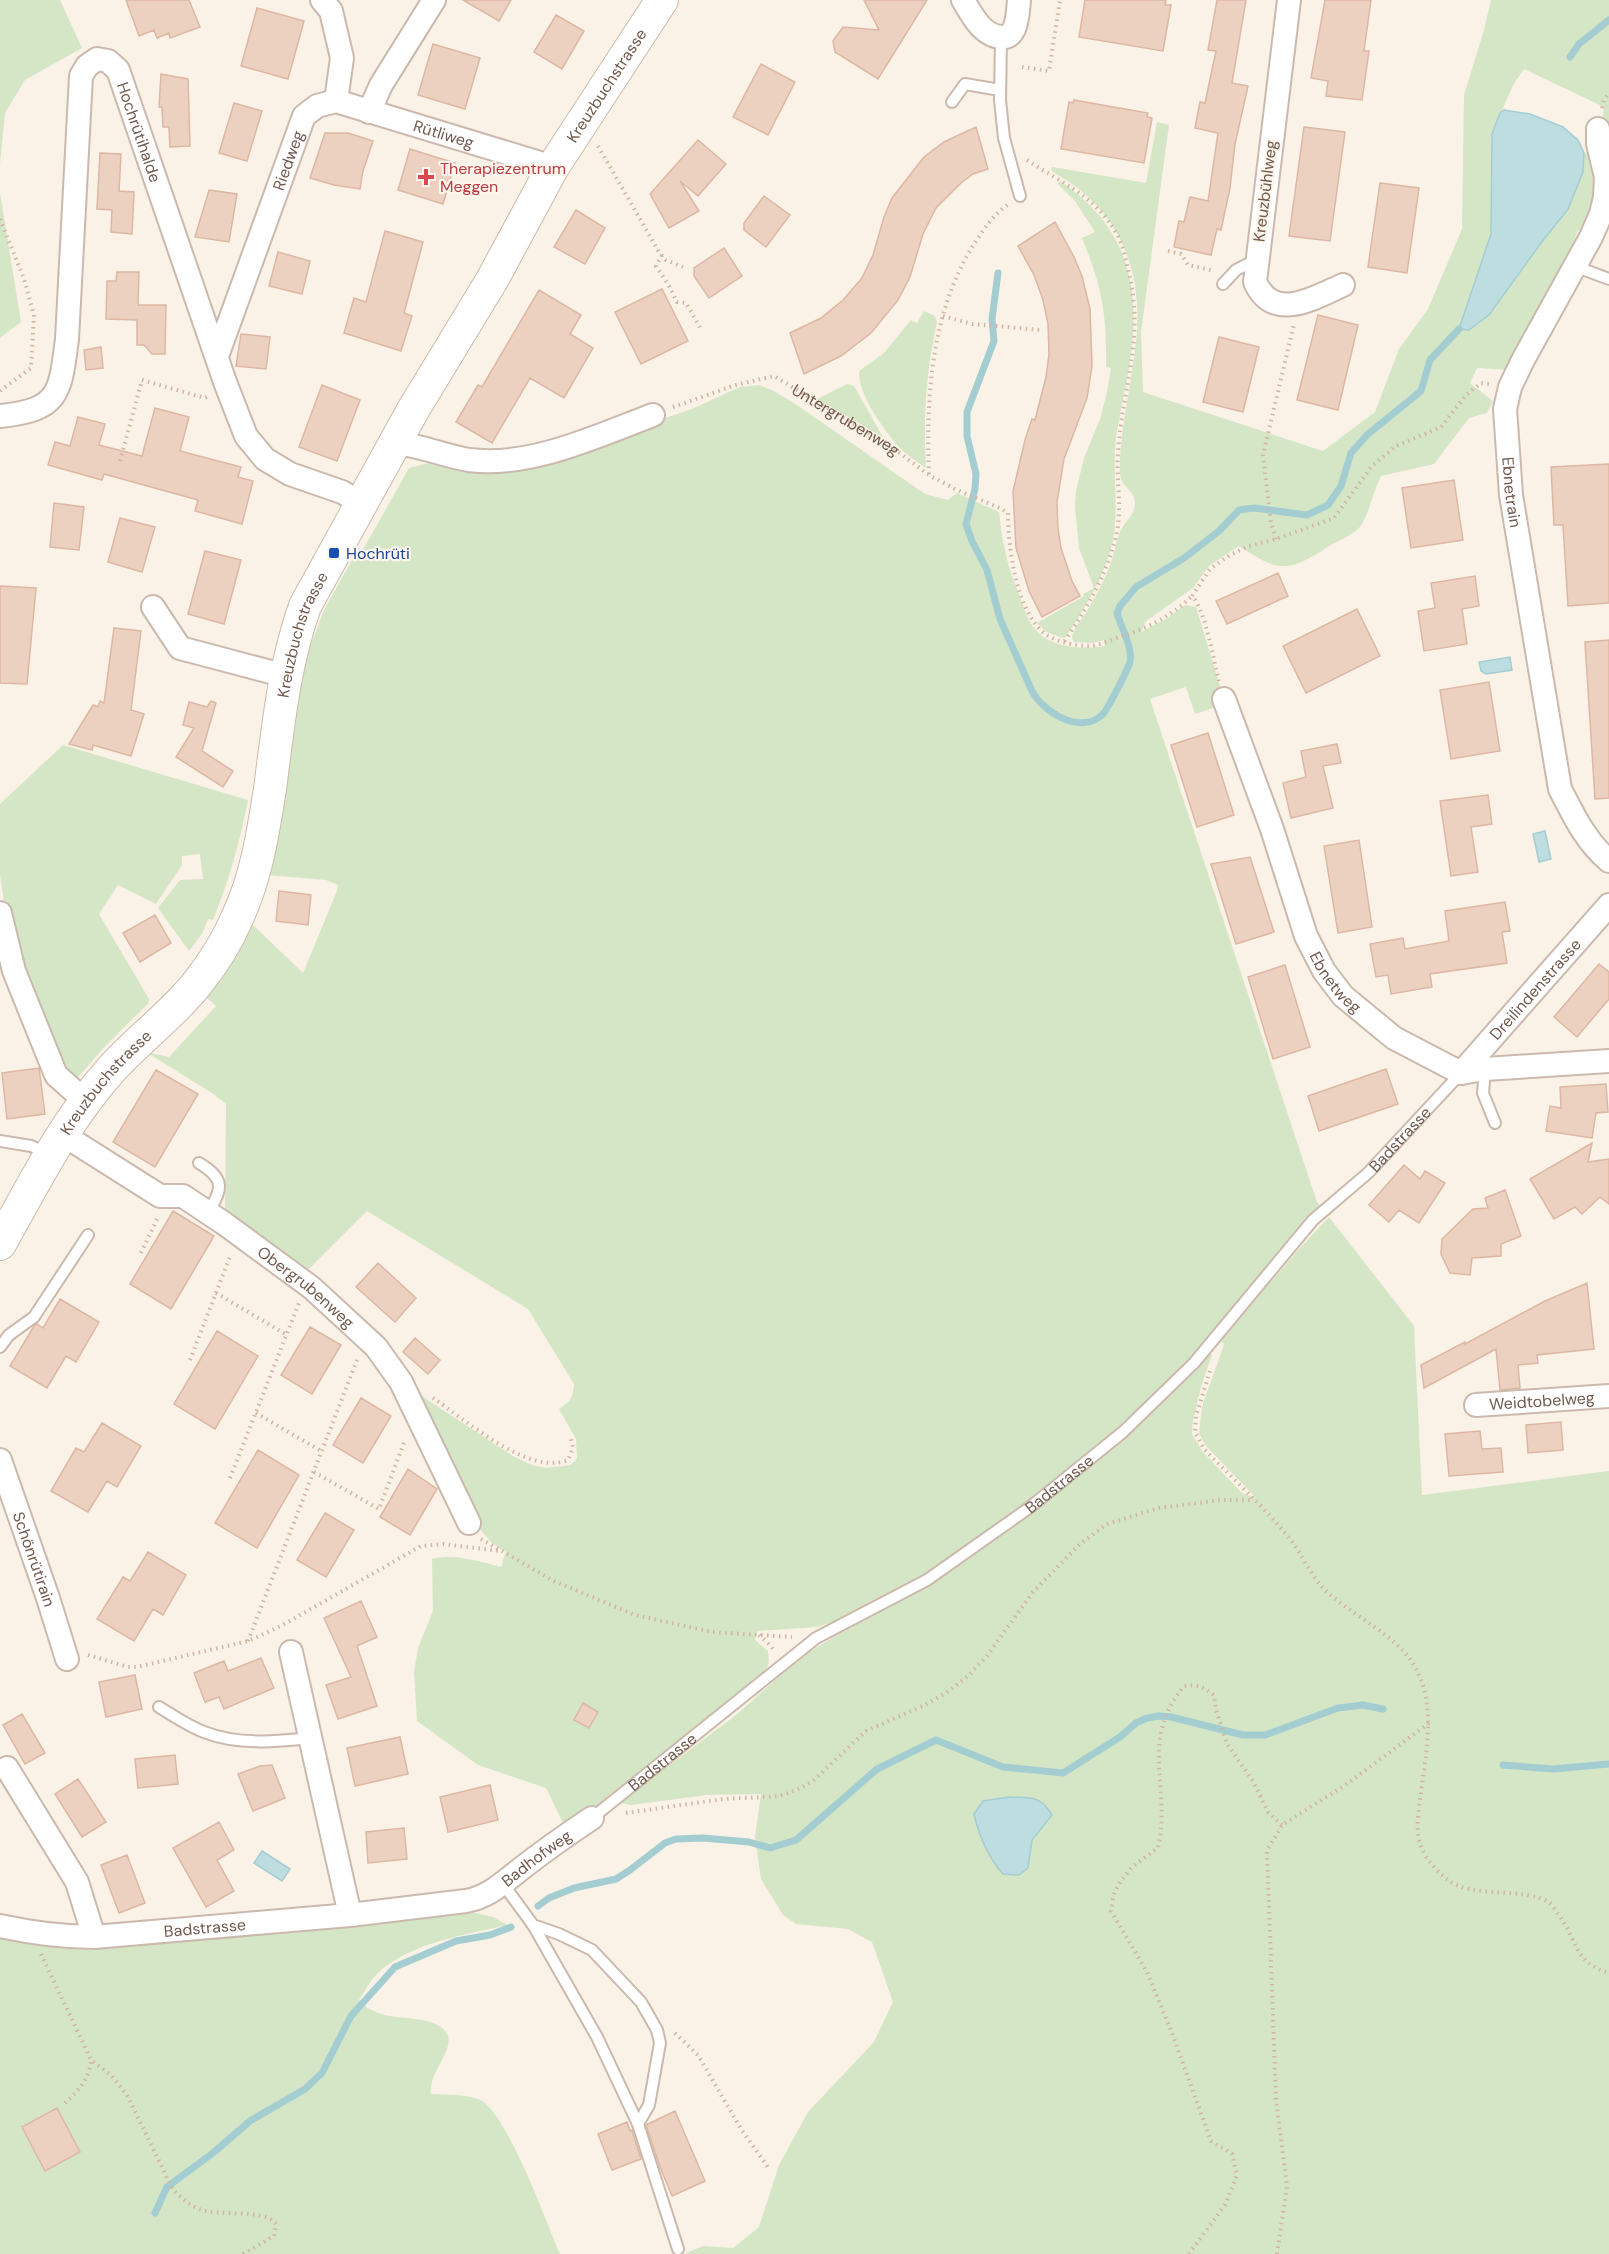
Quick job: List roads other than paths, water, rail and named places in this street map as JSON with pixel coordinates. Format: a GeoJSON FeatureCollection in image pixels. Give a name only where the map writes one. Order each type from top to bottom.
{"type":"FeatureCollection","features":[{"type":"Feature","properties":{"kind":"street"},"geometry":{"type":"LineString","coordinates":[[322,0],[331,11],[342,58],[336,102],[369,112],[381,85],[434,0]]}},
{"type":"Feature","properties":{"kind":"street","name":"Kreuzbuchstrasse"},"geometry":{"type":"LineString","coordinates":[[0,1244],[56,1144],[85,1101],[110,1071],[195,986],[224,944],[253,878],[263,836],[286,676],[305,606],[397,443],[413,410],[492,280],[553,167],[662,0]]}},
{"type":"Feature","properties":{"kind":"street"},"geometry":{"type":"LineString","coordinates":[[963,0],[976,22],[990,34],[1001,37],[1008,36],[1014,30],[1019,0]]}},
{"type":"Feature","properties":{"kind":"street","name":"Kreuzbühlweg"},"geometry":{"type":"LineString","coordinates":[[1289,0],[1255,282],[1263,294],[1275,302],[1288,305],[1306,301],[1343,285]]}},
{"type":"Feature","properties":{"kind":"street","name":"Hochrütihalde"},"geometry":{"type":"LineString","coordinates":[[0,416],[25,414],[46,405],[57,391],[62,375],[67,339],[81,76],[87,66],[97,59],[108,61],[118,70],[246,436],[265,459],[290,474],[342,492],[363,504]]}},
{"type":"Feature","properties":{"kind":"street","name":"Riedweg"},"geometry":{"type":"LineString","coordinates":[[217,357],[304,116],[317,106],[336,102]]}},
{"type":"Feature","properties":{"kind":"street","name":"Rütliweg"},"geometry":{"type":"LineString","coordinates":[[369,112],[553,167]]}},
{"type":"Feature","properties":{"kind":"street","name":"Ebnetrain"},"geometry":{"type":"LineString","coordinates":[[1598,129],[1598,144],[1604,165],[1605,197],[1601,214],[1591,237],[1510,387],[1505,409],[1505,431],[1511,495],[1560,789],[1584,834],[1597,851],[1609,861]]}},
{"type":"Feature","properties":{"kind":"street"},"geometry":{"type":"LineString","coordinates":[[397,443],[421,446],[469,459],[511,461],[578,443],[652,415]]}},
{"type":"Feature","properties":{"kind":"street"},"geometry":{"type":"LineString","coordinates":[[153,607],[180,648],[286,676]]}},
{"type":"Feature","properties":{"kind":"street","name":"Ebnetweg"},"geometry":{"type":"LineString","coordinates":[[1224,699],[1272,829],[1306,936],[1324,971],[1343,996],[1394,1038],[1461,1073]]}},
{"type":"Feature","properties":{"kind":"street","name":"Dreilindenstrasse"},"geometry":{"type":"LineString","coordinates":[[1461,1073],[1609,905]]}},
{"type":"Feature","properties":{"kind":"street"},"geometry":{"type":"LineString","coordinates":[[0,913],[14,971],[56,1075],[85,1101]]}},
{"type":"Feature","properties":{"kind":"street"},"geometry":{"type":"LineString","coordinates":[[1461,1073],[1485,1069],[1609,1061]]}},
{"type":"Feature","properties":{"kind":"street","name":"Obergrubenweg"},"geometry":{"type":"LineString","coordinates":[[56,1144],[160,1196],[183,1196],[306,1284],[376,1347],[400,1382],[469,1523]]}},
{"type":"Feature","properties":{"kind":"street","name":"Weidtobelweg"},"geometry":{"type":"LineString","coordinates":[[1476,1406],[1609,1396]]}},
{"type":"Feature","properties":{"kind":"street","name":"Schönrütirain"},"geometry":{"type":"LineString","coordinates":[[0,1460],[67,1659]]}},
{"type":"Feature","properties":{"kind":"street"},"geometry":{"type":"LineString","coordinates":[[291,1652],[350,1915]]}},
{"type":"Feature","properties":{"kind":"street"},"geometry":{"type":"LineString","coordinates":[[7,1768],[77,1882],[94,1937]]}},
{"type":"Feature","properties":{"kind":"street","name":"Badhofweg"},"geometry":{"type":"LineString","coordinates":[[480,1898],[503,1884],[544,1851],[592,1818]]}},
{"type":"Feature","properties":{"kind":"street","name":"Badstrasse"},"geometry":{"type":"LineString","coordinates":[[0,1926],[33,1934],[94,1937],[350,1915],[480,1898]]}},
{"type":"Feature","properties":{"kind":"lane"},"geometry":{"type":"LineString","coordinates":[[1001,37],[1000,90],[1006,146],[1020,196]]}},
{"type":"Feature","properties":{"kind":"lane"},"geometry":{"type":"LineString","coordinates":[[952,102],[965,84],[1000,90]]}},
{"type":"Feature","properties":{"kind":"lane"},"geometry":{"type":"LineString","coordinates":[[1223,284],[1236,270],[1257,259]]}},
{"type":"Feature","properties":{"kind":"lane"},"geometry":{"type":"LineString","coordinates":[[1574,266],[1609,279]]}},
{"type":"Feature","properties":{"kind":"lane"},"geometry":{"type":"LineString","coordinates":[[1485,1069],[1483,1093],[1495,1123]]}},
{"type":"Feature","properties":{"kind":"lane","name":"Badstrasse"},"geometry":{"type":"LineString","coordinates":[[592,1818],[816,1638],[927,1580],[1029,1508],[1123,1432],[1194,1363],[1313,1220],[1368,1173],[1461,1073]]}},
{"type":"Feature","properties":{"kind":"lane"},"geometry":{"type":"LineString","coordinates":[[0,1142],[31,1146],[56,1144]]}},
{"type":"Feature","properties":{"kind":"lane"},"geometry":{"type":"LineString","coordinates":[[199,1163],[212,1171],[219,1183],[216,1199],[208,1213]]}},
{"type":"Feature","properties":{"kind":"lane"},"geometry":{"type":"LineString","coordinates":[[0,1347],[9,1335],[34,1317],[88,1234]]}},
{"type":"Feature","properties":{"kind":"lane"},"geometry":{"type":"LineString","coordinates":[[159,1707],[201,1731],[215,1736],[260,1742],[309,1738]]}},
{"type":"Feature","properties":{"kind":"lane"},"geometry":{"type":"LineString","coordinates":[[503,1884],[533,1925],[597,2037],[638,2124],[678,2249]]}},
{"type":"Feature","properties":{"kind":"lane"},"geometry":{"type":"LineString","coordinates":[[533,1925],[559,1934],[592,1950],[641,2002],[657,2030],[660,2043],[649,2105],[638,2124]]}},
{"type":"Feature","properties":{"kind":"water"},"geometry":{"type":"Polygon","coordinates":[[[1504,110],[1530,114],[1563,127],[1578,140],[1584,153],[1583,172],[1568,209],[1489,315],[1469,330],[1459,329],[1491,234],[1492,134],[1500,113],[1504,110]]]}},
{"type":"Feature","properties":{"kind":"water"},"geometry":{"type":"Polygon","coordinates":[[[1510,657],[1512,670],[1486,674],[1481,671],[1479,662],[1510,657]]]}},
{"type":"Feature","properties":{"kind":"water"},"geometry":{"type":"Polygon","coordinates":[[[1545,831],[1551,859],[1539,862],[1533,834],[1545,831]]]}},
{"type":"Feature","properties":{"kind":"water"},"geometry":{"type":"Polygon","coordinates":[[[1009,1797],[1039,1801],[1052,1815],[1032,1840],[1028,1868],[1019,1875],[1003,1874],[998,1868],[985,1846],[974,1814],[983,1801],[1009,1797]]]}},
{"type":"Feature","properties":{"kind":"water"},"geometry":{"type":"Polygon","coordinates":[[[262,1851],[290,1869],[282,1881],[254,1863],[262,1851]]]}},
{"type":"Feature","properties":{"kind":"waterway"},"geometry":{"type":"LineString","coordinates":[[1570,57],[1579,44],[1609,20]]}},
{"type":"Feature","properties":{"kind":"waterway"},"geometry":{"type":"LineString","coordinates":[[998,273],[992,319],[994,341],[967,412],[967,436],[976,474],[975,489],[966,524],[987,570],[1000,619],[1032,691],[1037,699],[1053,713],[1073,722],[1093,721],[1102,715],[1125,673],[1130,662],[1130,650],[1117,613],[1136,587],[1184,558],[1219,531],[1239,510],[1254,508],[1307,515],[1328,505],[1341,486],[1351,453],[1367,435],[1421,391],[1430,360],[1459,329]]}},
{"type":"Feature","properties":{"kind":"waterway"},"geometry":{"type":"LineString","coordinates":[[538,1906],[549,1898],[574,1888],[616,1879],[665,1843],[676,1839],[703,1838],[749,1842],[770,1848],[796,1840],[877,1769],[936,1740],[1003,1767],[1063,1773],[1120,1737],[1136,1723],[1147,1718],[1171,1717],[1243,1735],[1265,1735],[1338,1708],[1363,1705],[1383,1709]]}},
{"type":"Feature","properties":{"kind":"waterway"},"geometry":{"type":"LineString","coordinates":[[1503,1765],[1553,1769],[1609,1764]]}},
{"type":"Feature","properties":{"kind":"waterway"},"geometry":{"type":"LineString","coordinates":[[155,2213],[167,2187],[213,2153],[250,2121],[305,2089],[322,2073],[351,2016],[395,1967],[456,1941],[490,1935],[511,1927]]}},
{"type":"Feature","properties":{"kind":"place","name":"Therapiezentrum Meggen"},"geometry":{"type":"Point","coordinates":[426,177]}},
{"type":"Feature","properties":{"kind":"place","name":"Hochrüti"},"geometry":{"type":"Point","coordinates":[334,553]}}]}
